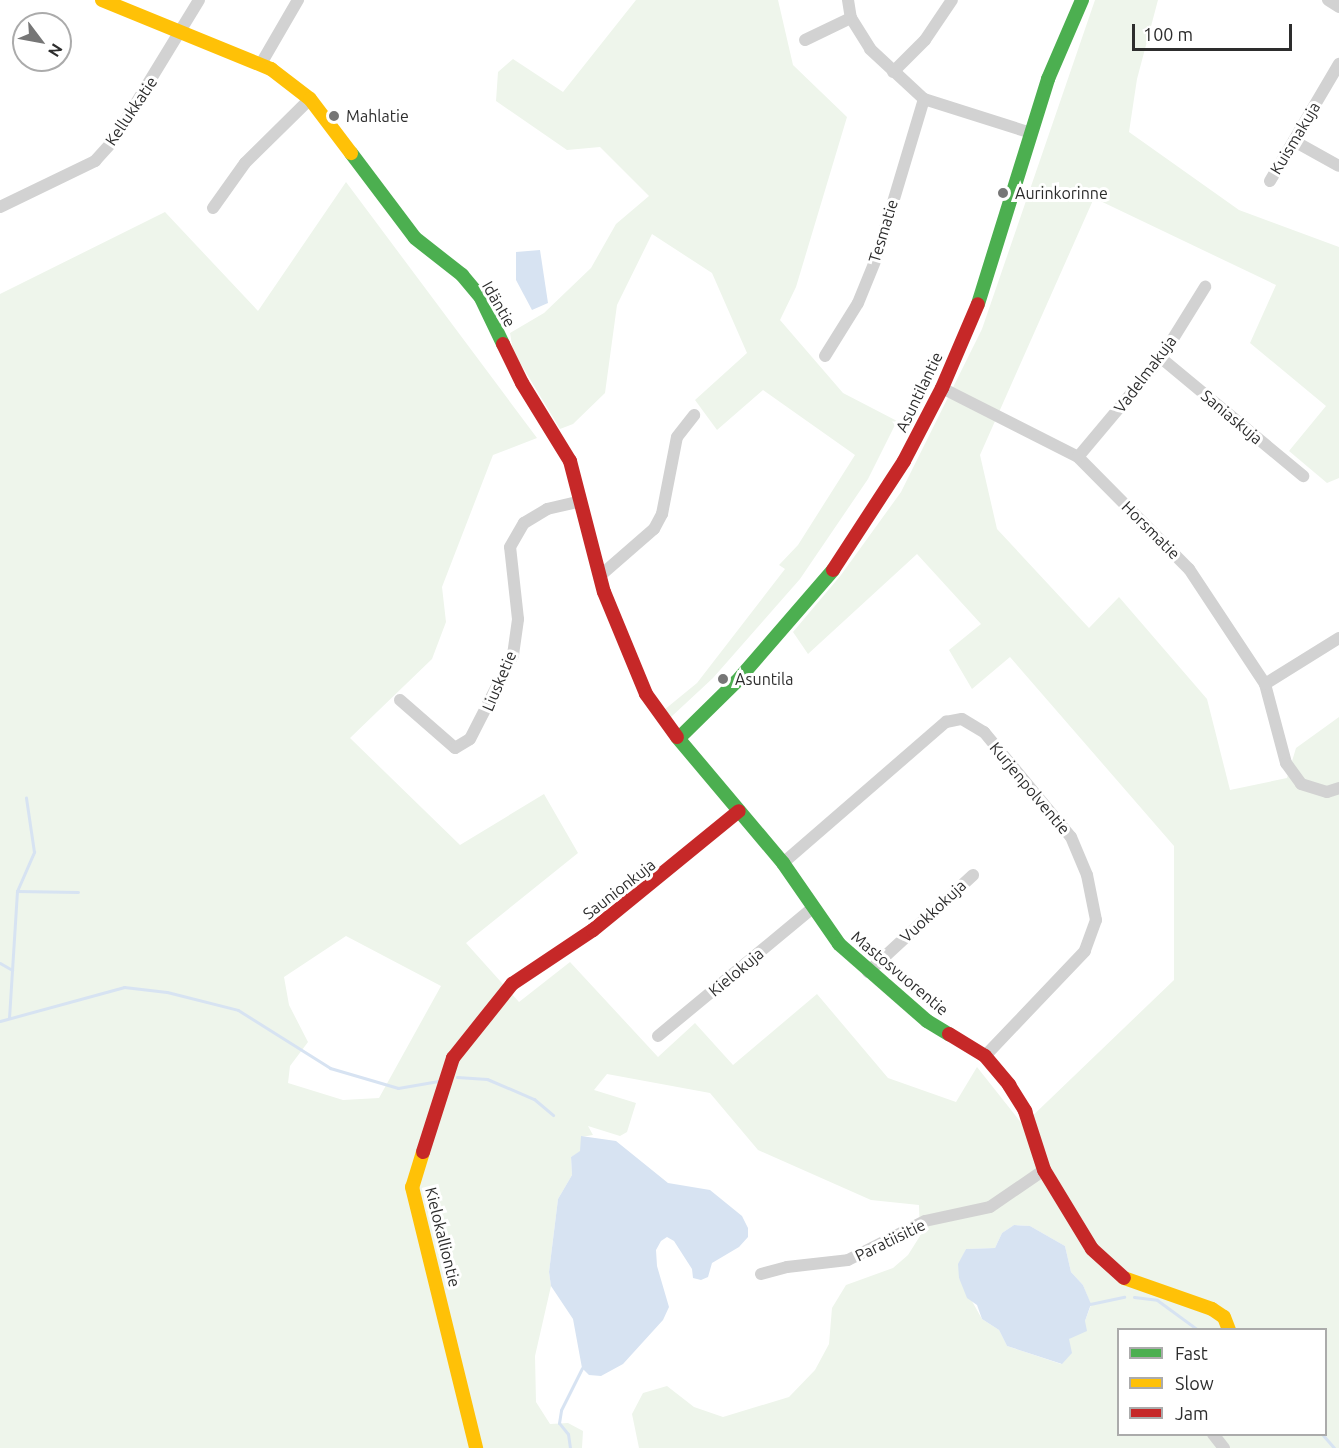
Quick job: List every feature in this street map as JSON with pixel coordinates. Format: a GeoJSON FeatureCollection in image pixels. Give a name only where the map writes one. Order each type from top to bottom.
{"type":"FeatureCollection","features":[{"type":"Feature","properties":{"kind":"street","name":"Idäntie"},"geometry":{"type":"LineString","coordinates":[[102,0],[262,62],[309,99],[415,238],[462,275],[481,298],[522,383],[570,461],[619,633],[646,694],[680,738]]}},
{"type":"Feature","properties":{"kind":"street","name":"Kellukkatie"},"geometry":{"type":"LineString","coordinates":[[0,207],[95,161],[114,141],[183,32],[199,0]]}},
{"type":"Feature","properties":{"kind":"street"},"geometry":{"type":"LineString","coordinates":[[262,62],[298,0]]}},
{"type":"Feature","properties":{"kind":"street"},"geometry":{"type":"LineString","coordinates":[[848,0],[851,18],[870,49],[924,99],[1031,133]]}},
{"type":"Feature","properties":{"kind":"street"},"geometry":{"type":"LineString","coordinates":[[893,72],[925,40],[952,0]]}},
{"type":"Feature","properties":{"kind":"street","name":"Asuntilantie"},"geometry":{"type":"LineString","coordinates":[[680,738],[737,681],[822,586],[868,521],[942,388],[987,280],[1048,79],[1082,0]]}},
{"type":"Feature","properties":{"kind":"street"},"geometry":{"type":"LineString","coordinates":[[1328,0],[1339,7]]}},
{"type":"Feature","properties":{"kind":"street"},"geometry":{"type":"LineString","coordinates":[[805,40],[851,18]]}},
{"type":"Feature","properties":{"kind":"street","name":"Kuismakuja"},"geometry":{"type":"LineString","coordinates":[[1270,181],[1339,64]]}},
{"type":"Feature","properties":{"kind":"street"},"geometry":{"type":"LineString","coordinates":[[213,208],[245,164],[309,99]]}},
{"type":"Feature","properties":{"kind":"street","name":"Tesmatie"},"geometry":{"type":"LineString","coordinates":[[825,356],[858,303],[876,259],[924,99]]}},
{"type":"Feature","properties":{"kind":"street"},"geometry":{"type":"LineString","coordinates":[[1294,141],[1339,166]]}},
{"type":"Feature","properties":{"kind":"street","name":"Vadelmakuja"},"geometry":{"type":"LineString","coordinates":[[1078,457],[1161,358],[1205,286]]}},
{"type":"Feature","properties":{"kind":"street","name":"Saniaskuja"},"geometry":{"type":"LineString","coordinates":[[1161,358],[1303,476]]}},
{"type":"Feature","properties":{"kind":"street","name":"Horsmatie"},"geometry":{"type":"LineString","coordinates":[[942,388],[1078,457],[1189,569],[1265,684],[1280,745],[1301,784],[1327,792],[1339,788]]}},
{"type":"Feature","properties":{"kind":"street"},"geometry":{"type":"LineString","coordinates":[[601,575],[654,529],[662,514],[676,437],[694,415]]}},
{"type":"Feature","properties":{"kind":"street","name":"Liusketie"},"geometry":{"type":"LineString","coordinates":[[400,700],[454,748],[470,739],[513,655],[518,619],[510,547],[524,523],[547,509],[582,501]]}},
{"type":"Feature","properties":{"kind":"street"},"geometry":{"type":"LineString","coordinates":[[1265,684],[1339,638]]}},
{"type":"Feature","properties":{"kind":"street","name":"Kurjenpolventie"},"geometry":{"type":"LineString","coordinates":[[783,863],[946,722],[962,720],[984,732],[1071,837],[1087,875],[1096,920],[1085,951],[985,1056]]}},
{"type":"Feature","properties":{"kind":"street","name":"Mastosvuorentie"},"geometry":{"type":"LineString","coordinates":[[680,738],[783,863],[839,944],[927,1022],[985,1056],[1025,1111],[1044,1170],[1092,1249],[1110,1268],[1132,1283],[1212,1309],[1224,1317],[1229,1328]]}},
{"type":"Feature","properties":{"kind":"street","name":"Saunionkuja"},"geometry":{"type":"LineString","coordinates":[[512,984],[593,930],[739,812]]}},
{"type":"Feature","properties":{"kind":"street","name":"Vuokkokuja"},"geometry":{"type":"LineString","coordinates":[[868,972],[973,875]]}},
{"type":"Feature","properties":{"kind":"street","name":"Kielokuja"},"geometry":{"type":"LineString","coordinates":[[657,1036],[814,907]]}},
{"type":"Feature","properties":{"kind":"street","name":"Kielokalliontie"},"geometry":{"type":"LineString","coordinates":[[476,1448],[431,1252],[412,1187],[453,1058],[512,984]]}},
{"type":"Feature","properties":{"kind":"street","name":"Paratiisitie"},"geometry":{"type":"LineString","coordinates":[[761,1274],[848,1260],[925,1221],[990,1207],[1044,1170]]}},
{"type":"Feature","properties":{"kind":"street"},"geometry":{"type":"LineString","coordinates":[[1215,1436],[1224,1448]]}},
{"type":"Feature","properties":{"kind":"shaded area"},"geometry":{"type":"Polygon","coordinates":[[[636,0],[778,0],[793,65],[847,117],[796,287],[780,320],[843,393],[897,421],[868,479],[800,579],[713,678],[671,717],[664,710],[697,683],[785,569],[779,565],[798,545],[855,455],[763,390],[717,430],[695,400],[747,353],[712,273],[652,234],[617,305],[605,393],[573,424],[560,429],[513,351],[510,333],[544,313],[591,268],[616,224],[649,196],[600,147],[567,150],[496,101],[498,72],[513,59],[563,92],[636,0]]]}},
{"type":"Feature","properties":{"kind":"shaded area"},"geometry":{"type":"Polygon","coordinates":[[[1095,0],[1158,0],[1137,79],[1129,132],[1239,210],[1339,247],[1339,478],[1327,483],[1289,451],[1326,406],[1250,343],[1276,285],[1094,198],[980,455],[997,529],[1089,628],[1119,597],[1207,699],[1230,790],[1287,778],[1296,748],[1339,717],[1339,1448],[639,1448],[632,1414],[643,1393],[667,1386],[694,1407],[723,1417],[789,1397],[815,1370],[829,1344],[832,1308],[846,1285],[893,1268],[908,1255],[920,1236],[919,1205],[871,1200],[758,1150],[710,1093],[607,1074],[594,1090],[636,1103],[627,1132],[620,1136],[588,1126],[593,1135],[581,1137],[581,1151],[571,1157],[572,1175],[558,1199],[549,1272],[551,1286],[535,1356],[536,1402],[550,1424],[568,1423],[583,1431],[582,1448],[0,1448],[0,294],[165,212],[258,311],[346,182],[537,438],[493,455],[442,587],[446,622],[432,659],[350,738],[460,845],[544,794],[578,853],[466,943],[519,1002],[570,962],[658,1057],[695,1023],[733,1065],[817,994],[888,1078],[956,1102],[977,1067],[1023,1125],[1174,980],[1174,846],[1010,657],[972,689],[949,650],[981,624],[917,554],[808,654],[793,632],[841,575],[901,492],[982,329],[1095,0]],[[346,936],[284,977],[289,1005],[308,1042],[290,1066],[288,1083],[343,1100],[379,1098],[441,986],[346,936]],[[1014,1225],[1002,1233],[995,1248],[966,1249],[959,1264],[959,1278],[982,1319],[999,1330],[1007,1346],[1061,1364],[1069,1339],[1085,1321],[1091,1305],[1083,1285],[1071,1272],[1065,1246],[1030,1226],[1014,1225]]]}},
{"type":"Feature","properties":{"kind":"water"},"geometry":{"type":"Polygon","coordinates":[[[540,250],[548,303],[532,310],[516,280],[516,252],[540,250]]]}},
{"type":"Feature","properties":{"kind":"water"},"geometry":{"type":"Polygon","coordinates":[[[581,1136],[616,1141],[668,1183],[710,1190],[742,1216],[748,1228],[748,1237],[739,1247],[712,1263],[708,1277],[701,1280],[693,1278],[692,1269],[674,1241],[667,1237],[661,1241],[656,1250],[657,1266],[669,1307],[663,1320],[623,1364],[601,1376],[589,1375],[582,1368],[573,1319],[551,1286],[549,1272],[558,1199],[572,1175],[571,1157],[580,1151],[581,1136]]]}},
{"type":"Feature","properties":{"kind":"water"},"geometry":{"type":"Polygon","coordinates":[[[1014,1225],[1030,1226],[1065,1246],[1071,1272],[1083,1285],[1091,1304],[1085,1321],[1087,1331],[1069,1339],[1072,1353],[1062,1364],[1007,1346],[999,1330],[982,1319],[977,1305],[967,1298],[959,1278],[958,1264],[966,1249],[995,1248],[1002,1233],[1014,1225]]]}},
{"type":"Feature","properties":{"kind":"waterway"},"geometry":{"type":"LineString","coordinates":[[9,1018],[17,891],[34,852],[26,798]]}},
{"type":"Feature","properties":{"kind":"waterway"},"geometry":{"type":"LineString","coordinates":[[17,891],[78,892]]}},
{"type":"Feature","properties":{"kind":"waterway"},"geometry":{"type":"LineString","coordinates":[[0,963],[12,970]]}},
{"type":"Feature","properties":{"kind":"waterway"},"geometry":{"type":"LineString","coordinates":[[0,1021],[124,987],[167,992],[238,1010],[330,1068],[398,1088],[438,1081]]}},
{"type":"Feature","properties":{"kind":"waterway"},"geometry":{"type":"LineString","coordinates":[[457,1077],[487,1079],[534,1099],[553,1115]]}},
{"type":"Feature","properties":{"kind":"waterway"},"geometry":{"type":"LineString","coordinates":[[1090,1304],[1124,1297]]}},
{"type":"Feature","properties":{"kind":"waterway"},"geometry":{"type":"LineString","coordinates":[[1134,1297],[1157,1300],[1195,1328]]}},
{"type":"Feature","properties":{"kind":"waterway"},"geometry":{"type":"LineString","coordinates":[[570,1448],[568,1434],[559,1423],[561,1410],[582,1368]]}},
{"type":"Feature","properties":{"kind":"waterway"},"geometry":{"type":"LineString","coordinates":[[1324,1436],[1334,1448]]}},
{"type":"Feature","properties":{"kind":"traffic: fast"},"geometry":{"type":"LineString","coordinates":[[978,304],[1048,79],[1082,0]]}},
{"type":"Feature","properties":{"kind":"traffic: fast"},"geometry":{"type":"LineString","coordinates":[[351,153],[415,238],[462,275],[481,298],[503,344]]}},
{"type":"Feature","properties":{"kind":"traffic: fast"},"geometry":{"type":"LineString","coordinates":[[679,738],[737,681],[833,570]]}},
{"type":"Feature","properties":{"kind":"traffic: fast"},"geometry":{"type":"LineString","coordinates":[[677,737],[783,863],[839,944],[927,1021],[949,1034]]}},
{"type":"Feature","properties":{"kind":"traffic: slow"},"geometry":{"type":"LineString","coordinates":[[102,0],[271,69],[310,99],[351,153]]}},
{"type":"Feature","properties":{"kind":"traffic: slow"},"geometry":{"type":"LineString","coordinates":[[423,1152],[412,1187],[476,1448]]}},
{"type":"Feature","properties":{"kind":"traffic: slow"},"geometry":{"type":"LineString","coordinates":[[1124,1278],[1212,1309],[1224,1317],[1228,1328]]}},
{"type":"Feature","properties":{"kind":"traffic: jam"},"geometry":{"type":"LineString","coordinates":[[833,570],[904,461],[942,388],[978,304]]}},
{"type":"Feature","properties":{"kind":"traffic: jam"},"geometry":{"type":"LineString","coordinates":[[503,344],[522,383],[570,461],[604,592],[646,694],[677,737]]}},
{"type":"Feature","properties":{"kind":"traffic: jam"},"geometry":{"type":"LineString","coordinates":[[423,1152],[453,1058],[512,984],[593,930],[739,811]]}},
{"type":"Feature","properties":{"kind":"traffic: jam"},"geometry":{"type":"LineString","coordinates":[[949,1034],[985,1056],[1009,1085],[1025,1111],[1044,1170],[1092,1249],[1124,1278]]}},
{"type":"Feature","properties":{"kind":"place","name":"Mahlatie"},"geometry":{"type":"Point","coordinates":[334,116]}},
{"type":"Feature","properties":{"kind":"place","name":"Aurinkorinne"},"geometry":{"type":"Point","coordinates":[1003,193]}},
{"type":"Feature","properties":{"kind":"place","name":"Asuntila"},"geometry":{"type":"Point","coordinates":[723,679]}}]}
